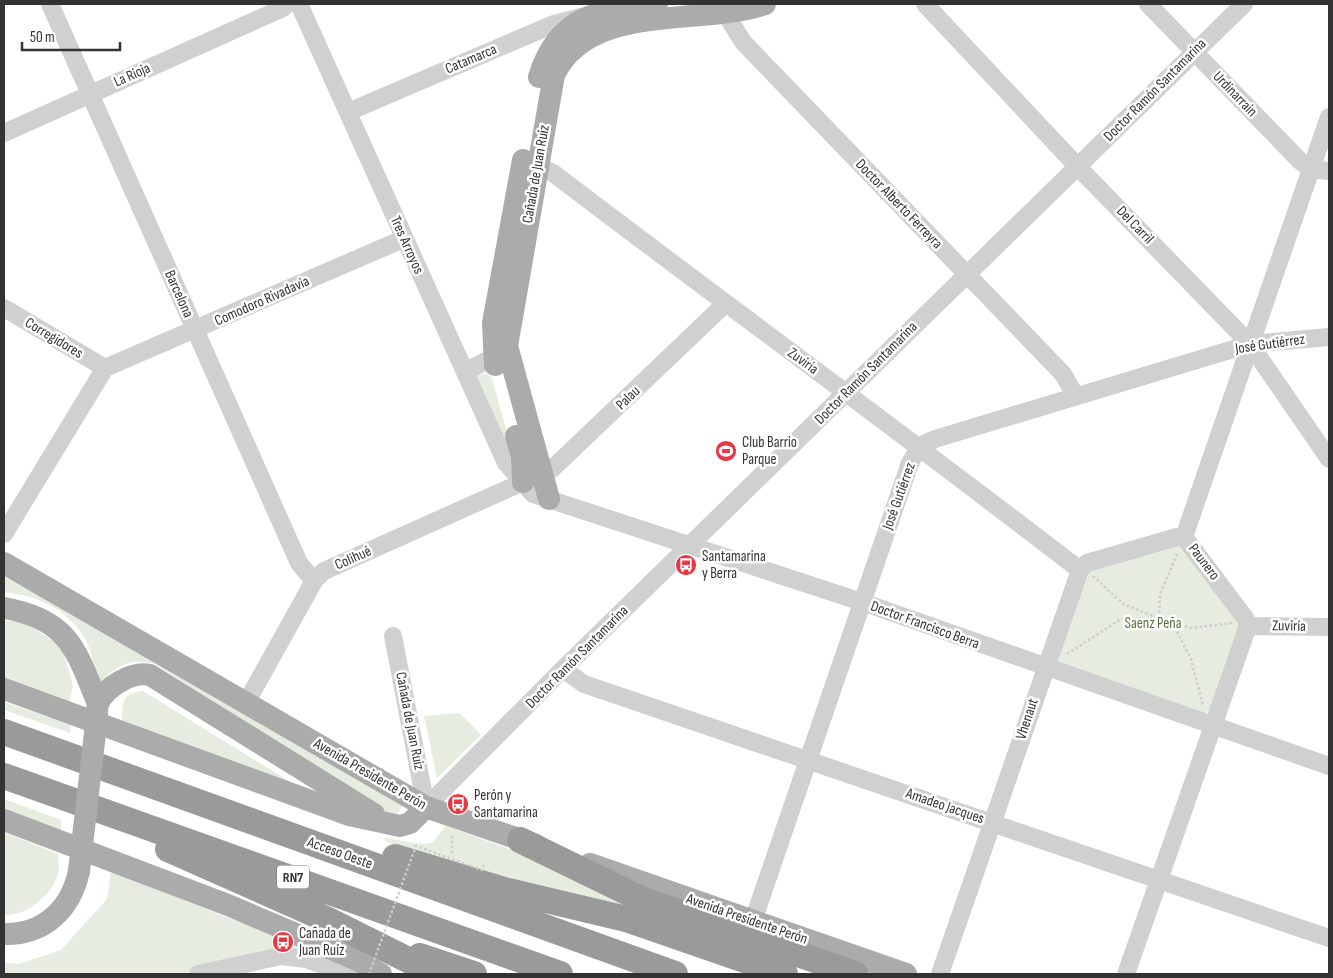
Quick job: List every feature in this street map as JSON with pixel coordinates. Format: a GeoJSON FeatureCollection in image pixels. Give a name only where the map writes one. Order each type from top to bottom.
{"type":"FeatureCollection","features":[{"type":"Feature","properties":{"kind":"highway","name":"Acceso Oeste"},"geometry":{"type":"LineString","coordinates":[[4,732],[675,974]]}},
{"type":"Feature","properties":{"kind":"highway"},"geometry":{"type":"LineString","coordinates":[[14,780],[367,938],[436,974]]}},
{"type":"Feature","properties":{"kind":"highway","name":"RN7"},"geometry":{"type":"LineString","coordinates":[[14,780],[560,974]]}},
{"type":"Feature","properties":{"kind":"highway"},"geometry":{"type":"LineString","coordinates":[[256,822],[431,866],[504,890],[626,919],[785,974]]}},
{"type":"Feature","properties":{"kind":"highway"},"geometry":{"type":"LineString","coordinates":[[520,840],[641,898],[855,974]]}},
{"type":"Feature","properties":{"kind":"highway"},"geometry":{"type":"LineString","coordinates":[[367,938],[474,974]]}},
{"type":"Feature","properties":{"kind":"main road","name":"Cañada de Juan Ruiz"},"geometry":{"type":"LineString","coordinates":[[532,478],[507,346],[530,162],[538,80],[547,54],[564,31],[576,22],[614,8],[658,4]]}},
{"type":"Feature","properties":{"kind":"main road","name":"Cañada de Juan Ruiz"},"geometry":{"type":"LineString","coordinates":[[596,16],[765,4]]}},
{"type":"Feature","properties":{"kind":"main road","name":"Cañada de Juan Ruiz"},"geometry":{"type":"LineString","coordinates":[[530,162],[493,323],[493,357],[522,456],[532,478],[549,499]]}},
{"type":"Feature","properties":{"kind":"main road","name":"Avenida Presidente Perón"},"geometry":{"type":"LineString","coordinates":[[4,562],[426,807],[906,974]]}},
{"type":"Feature","properties":{"kind":"main road"},"geometry":{"type":"LineString","coordinates":[[4,608],[40,618],[67,638],[81,662],[97,710],[79,871],[70,900],[53,918],[28,931],[4,933]]}},
{"type":"Feature","properties":{"kind":"main road"},"geometry":{"type":"LineString","coordinates":[[97,710],[119,683],[128,677],[141,674],[154,677],[390,824]]}},
{"type":"Feature","properties":{"kind":"main road"},"geometry":{"type":"LineString","coordinates":[[4,689],[336,811],[397,826],[406,825],[426,807]]}},
{"type":"Feature","properties":{"kind":"main road"},"geometry":{"type":"LineString","coordinates":[[4,820],[228,905],[357,960],[381,974]]}},
{"type":"Feature","properties":{"kind":"street","name":"Barcelona"},"geometry":{"type":"LineString","coordinates":[[50,4],[299,563],[314,581]]}},
{"type":"Feature","properties":{"kind":"street","name":"La Rioja"},"geometry":{"type":"LineString","coordinates":[[4,133],[282,8],[287,4]]}},
{"type":"Feature","properties":{"kind":"street","name":"Tres Arroyos"},"geometry":{"type":"LineString","coordinates":[[298,4],[506,463],[532,478]]}},
{"type":"Feature","properties":{"kind":"street","name":"Del Carril"},"geometry":{"type":"LineString","coordinates":[[925,4],[1077,166],[1250,344],[1329,459]]}},
{"type":"Feature","properties":{"kind":"street","name":"Urdinarrain"},"geometry":{"type":"LineString","coordinates":[[1148,4],[1300,161],[1311,169]]}},
{"type":"Feature","properties":{"kind":"street","name":"Doctor Ramón Santamarina"},"geometry":{"type":"LineString","coordinates":[[426,807],[966,274],[1244,4]]}},
{"type":"Feature","properties":{"kind":"street","name":"Doctor Alberto Ferreyra"},"geometry":{"type":"LineString","coordinates":[[727,7],[730,21],[743,42],[1063,374],[1075,395]]}},
{"type":"Feature","properties":{"kind":"street","name":"Catamarca"},"geometry":{"type":"LineString","coordinates":[[348,112],[554,24],[596,16]]}},
{"type":"Feature","properties":{"kind":"street","name":"Paunero"},"geometry":{"type":"LineString","coordinates":[[1248,626],[1245,618],[1184,537],[1329,117]]}},
{"type":"Feature","properties":{"kind":"street","name":"Zuviría"},"geometry":{"type":"LineString","coordinates":[[530,162],[553,173],[725,304],[920,446],[1080,570]]}},
{"type":"Feature","properties":{"kind":"street"},"geometry":{"type":"LineString","coordinates":[[1311,169],[1329,171]]}},
{"type":"Feature","properties":{"kind":"street","name":"Comodoro Rivadavia"},"geometry":{"type":"LineString","coordinates":[[105,368],[403,239]]}},
{"type":"Feature","properties":{"kind":"street","name":"Palau"},"geometry":{"type":"LineString","coordinates":[[532,478],[559,464],[725,304]]}},
{"type":"Feature","properties":{"kind":"street","name":"Corregidores"},"geometry":{"type":"LineString","coordinates":[[4,308],[105,368]]}},
{"type":"Feature","properties":{"kind":"street","name":"José Gutiérrez"},"geometry":{"type":"LineString","coordinates":[[753,921],[910,463],[920,446],[935,439],[1075,395],[1250,344],[1329,336]]}},
{"type":"Feature","properties":{"kind":"street"},"geometry":{"type":"LineString","coordinates":[[465,372],[493,357]]}},
{"type":"Feature","properties":{"kind":"street"},"geometry":{"type":"LineString","coordinates":[[4,534],[105,368]]}},
{"type":"Feature","properties":{"kind":"street","name":"Colihué"},"geometry":{"type":"LineString","coordinates":[[246,703],[314,581],[324,571],[532,478]]}},
{"type":"Feature","properties":{"kind":"street","name":"Doctor Francisco Berra"},"geometry":{"type":"LineString","coordinates":[[549,499],[862,602],[1329,766]]}},
{"type":"Feature","properties":{"kind":"street"},"geometry":{"type":"LineString","coordinates":[[1080,570],[1087,563],[1177,537],[1184,537]]}},
{"type":"Feature","properties":{"kind":"street","name":"Vhenaut"},"geometry":{"type":"LineString","coordinates":[[940,974],[1080,570]]}},
{"type":"Feature","properties":{"kind":"street","name":"Zuviría"},"geometry":{"type":"LineString","coordinates":[[1248,626],[1329,627]]}},
{"type":"Feature","properties":{"kind":"street"},"geometry":{"type":"LineString","coordinates":[[1126,974],[1248,626]]}},
{"type":"Feature","properties":{"kind":"street","name":"Cañada de Juan Ruiz"},"geometry":{"type":"LineString","coordinates":[[393,636],[426,807]]}},
{"type":"Feature","properties":{"kind":"street","name":"Amadeo Jacques"},"geometry":{"type":"LineString","coordinates":[[564,669],[584,684],[1329,938]]}},
{"type":"Feature","properties":{"kind":"street"},"geometry":{"type":"LineString","coordinates":[[198,974],[281,956],[306,959],[347,974]]}},
{"type":"Feature","properties":{"kind":"path"},"geometry":{"type":"LineString","coordinates":[[1159,618],[1160,594],[1184,537]]}},
{"type":"Feature","properties":{"kind":"path"},"geometry":{"type":"LineString","coordinates":[[1080,570],[1088,570],[1123,604],[1192,628],[1237,623],[1231,615]]}},
{"type":"Feature","properties":{"kind":"path"},"geometry":{"type":"LineString","coordinates":[[1045,667],[1121,619],[1159,618],[1176,630],[1191,659],[1204,714],[1212,725]]}},
{"type":"Feature","properties":{"kind":"path"},"geometry":{"type":"LineString","coordinates":[[455,818],[451,852],[459,856]]}},
{"type":"Feature","properties":{"kind":"path"},"geometry":{"type":"LineString","coordinates":[[369,974],[416,846],[482,870],[484,865],[475,862]]}},
{"type":"Feature","properties":{"kind":"green space"},"geometry":{"type":"Polygon","coordinates":[[[485,373],[492,378],[514,458],[511,460],[475,379],[477,376],[485,373]]]}},
{"type":"Feature","properties":{"kind":"green space","name":"Saenz Peña"},"geometry":{"type":"Polygon","coordinates":[[[1182,542],[1241,629],[1212,711],[1204,714],[1061,666],[1058,660],[1088,570],[1182,542]]]}},
{"type":"Feature","properties":{"kind":"green space"},"geometry":{"type":"Polygon","coordinates":[[[4,577],[68,609],[403,805],[397,814],[388,813],[155,664],[137,662],[122,665],[97,687],[90,650],[74,623],[64,614],[41,601],[16,594],[4,593],[4,577]]]}},
{"type":"Feature","properties":{"kind":"green space"},"geometry":{"type":"Polygon","coordinates":[[[4,621],[24,622],[62,647],[73,686],[69,703],[4,679],[4,621]]]}},
{"type":"Feature","properties":{"kind":"green space"},"geometry":{"type":"Polygon","coordinates":[[[143,691],[300,788],[299,793],[122,720],[122,707],[125,699],[131,694],[143,691]]]}},
{"type":"Feature","properties":{"kind":"green space"},"geometry":{"type":"Polygon","coordinates":[[[4,702],[71,725],[70,733],[4,710],[4,702]]]}},
{"type":"Feature","properties":{"kind":"green space"},"geometry":{"type":"Polygon","coordinates":[[[460,713],[481,735],[437,778],[424,716],[460,713]]]}},
{"type":"Feature","properties":{"kind":"green space"},"geometry":{"type":"Polygon","coordinates":[[[4,799],[61,820],[61,830],[4,811],[4,799]]]}},
{"type":"Feature","properties":{"kind":"green space"},"geometry":{"type":"Polygon","coordinates":[[[446,826],[556,866],[797,961],[449,864],[385,841],[385,838],[422,844],[432,843],[446,826]]]}},
{"type":"Feature","properties":{"kind":"green space"},"geometry":{"type":"Polygon","coordinates":[[[4,832],[58,854],[59,867],[55,882],[44,897],[21,912],[4,915],[4,832]]]}},
{"type":"Feature","properties":{"kind":"green space"},"geometry":{"type":"Polygon","coordinates":[[[111,871],[346,965],[280,949],[181,974],[4,973],[4,963],[19,964],[61,950],[107,899],[111,871]]]}},
{"type":"Feature","properties":{"kind":"place","name":"Club Barrio Parque"},"geometry":{"type":"Point","coordinates":[726,451]}},
{"type":"Feature","properties":{"kind":"place","name":"Santamarina y Berra"},"geometry":{"type":"Point","coordinates":[686,565]}},
{"type":"Feature","properties":{"kind":"place","name":"Perón y Santamarina"},"geometry":{"type":"Point","coordinates":[458,804]}},
{"type":"Feature","properties":{"kind":"place","name":"Cañada de Juan Ruíz"},"geometry":{"type":"Point","coordinates":[283,942]}}]}
